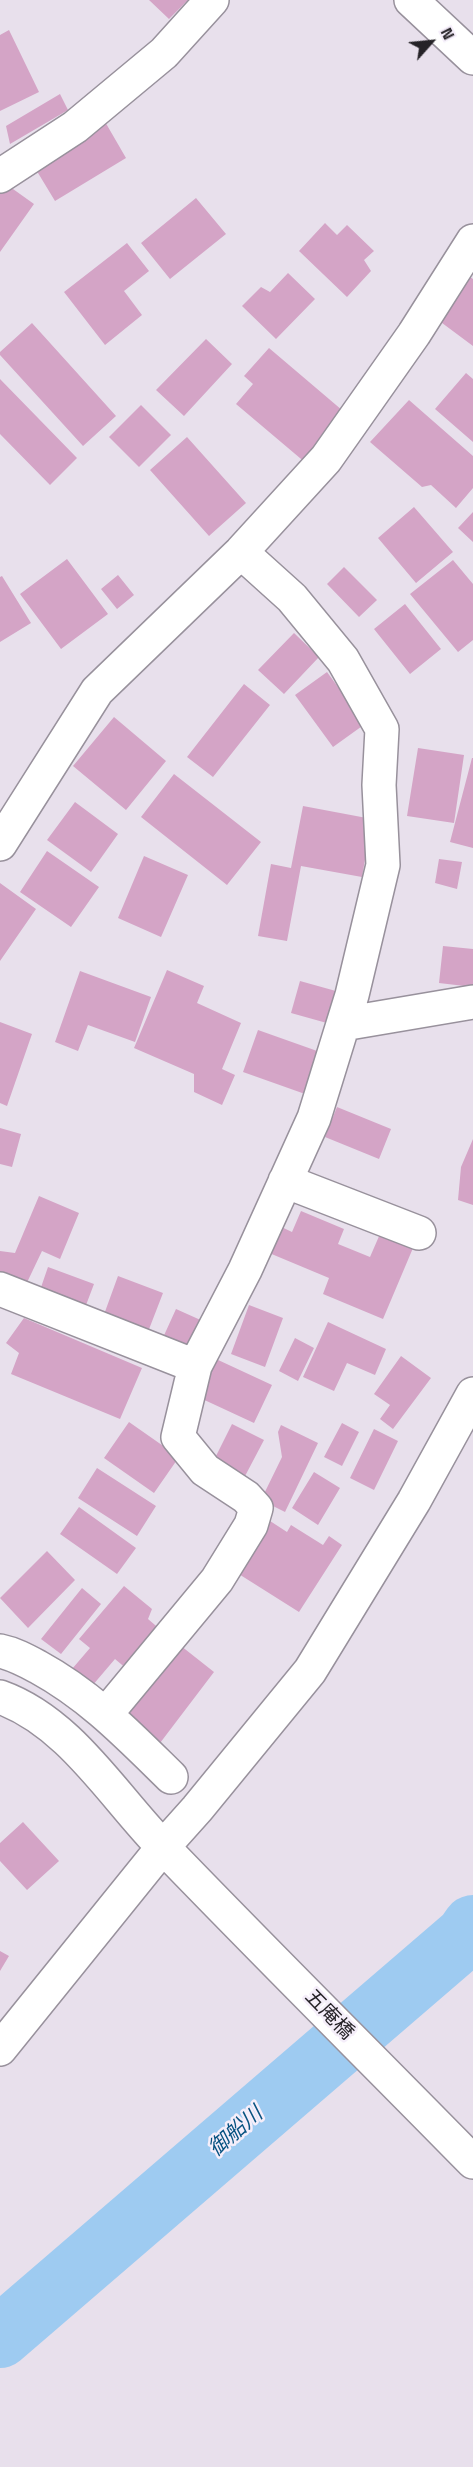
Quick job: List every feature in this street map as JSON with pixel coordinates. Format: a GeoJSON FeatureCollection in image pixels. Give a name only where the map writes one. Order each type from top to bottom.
{"type":"FeatureCollection","features":[{"type":"Feature","properties":{"kind":"street"},"geometry":{"type":"LineString","coordinates":[[0,176],[75,127],[164,53],[212,0]]}},
{"type":"Feature","properties":{"kind":"street"},"geometry":{"type":"LineString","coordinates":[[411,0],[473,58]]}},
{"type":"Feature","properties":{"kind":"street"},"geometry":{"type":"LineString","coordinates":[[3,828],[97,691],[241,552],[326,459],[414,334],[472,245]]}},
{"type":"Feature","properties":{"kind":"street"},"geometry":{"type":"LineString","coordinates":[[106,1714],[218,1580],[254,1516],[256,1508],[246,1497],[206,1470],[178,1437],[195,1366],[245,1270],[314,1118],[343,1024],[383,865],[379,785],[382,729],[343,660],[292,598],[241,552]]}},
{"type":"Feature","properties":{"kind":"street"},"geometry":{"type":"LineString","coordinates":[[343,1024],[473,1002]]}},
{"type":"Feature","properties":{"kind":"street"},"geometry":{"type":"LineString","coordinates":[[285,1181],[419,1233]]}},
{"type":"Feature","properties":{"kind":"street"},"geometry":{"type":"LineString","coordinates":[[0,1288],[195,1366]]}},
{"type":"Feature","properties":{"kind":"street"},"geometry":{"type":"LineString","coordinates":[[0,2049],[174,1857],[197,1809],[310,1671],[414,1501],[473,1394]]}},
{"type":"Feature","properties":{"kind":"street"},"geometry":{"type":"LineString","coordinates":[[0,1651],[13,1653],[69,1684],[106,1714],[171,1777]]}},
{"type":"Feature","properties":{"kind":"street","name":"五庵橋"},"geometry":{"type":"LineString","coordinates":[[0,1697],[34,1715],[76,1748],[174,1857],[473,2162]]}},
{"type":"Feature","properties":{"kind":"building"},"geometry":{"type":"Polygon","coordinates":[[[149,0],[188,0],[169,19],[149,0]]]}},
{"type":"Feature","properties":{"kind":"building"},"geometry":{"type":"Polygon","coordinates":[[[9,30],[39,92],[0,111],[0,35],[9,30]]]}},
{"type":"Feature","properties":{"kind":"building"},"geometry":{"type":"Polygon","coordinates":[[[60,94],[68,110],[10,144],[6,126],[60,94]]]}},
{"type":"Feature","properties":{"kind":"building"},"geometry":{"type":"Polygon","coordinates":[[[104,120],[126,158],[55,201],[32,163],[104,120]]]}},
{"type":"Feature","properties":{"kind":"building"},"geometry":{"type":"Polygon","coordinates":[[[6,184],[34,204],[0,252],[0,192],[6,184]]]}},
{"type":"Feature","properties":{"kind":"building"},"geometry":{"type":"Polygon","coordinates":[[[196,198],[226,234],[170,279],[141,243],[196,198]]]}},
{"type":"Feature","properties":{"kind":"building"},"geometry":{"type":"Polygon","coordinates":[[[325,223],[337,235],[347,225],[374,251],[364,260],[371,271],[347,297],[299,251],[325,223]]]}},
{"type":"Feature","properties":{"kind":"building"},"geometry":{"type":"Polygon","coordinates":[[[127,243],[149,271],[124,291],[142,315],[105,345],[64,292],[127,243]]]}},
{"type":"Feature","properties":{"kind":"building"},"geometry":{"type":"Polygon","coordinates":[[[288,273],[315,299],[276,339],[242,306],[261,287],[270,292],[288,273]]]}},
{"type":"Feature","properties":{"kind":"building"},"geometry":{"type":"Polygon","coordinates":[[[466,274],[473,279],[473,346],[434,317],[466,274]]]}},
{"type":"Feature","properties":{"kind":"building"},"geometry":{"type":"Polygon","coordinates":[[[32,323],[116,416],[83,446],[0,355],[0,352],[32,323]]]}},
{"type":"Feature","properties":{"kind":"building"},"geometry":{"type":"Polygon","coordinates":[[[206,339],[232,364],[184,416],[156,390],[206,339]]]}},
{"type":"Feature","properties":{"kind":"building"},"geometry":{"type":"Polygon","coordinates":[[[269,348],[349,416],[307,464],[236,404],[253,384],[244,376],[269,348]]]}},
{"type":"Feature","properties":{"kind":"building"},"geometry":{"type":"Polygon","coordinates":[[[466,373],[473,379],[473,442],[435,409],[466,373]]]}},
{"type":"Feature","properties":{"kind":"building"},"geometry":{"type":"Polygon","coordinates":[[[0,379],[77,458],[50,485],[0,434],[0,379]]]}},
{"type":"Feature","properties":{"kind":"building"},"geometry":{"type":"Polygon","coordinates":[[[409,400],[473,456],[473,488],[456,508],[431,485],[422,487],[370,442],[409,400]]]}},
{"type":"Feature","properties":{"kind":"building"},"geometry":{"type":"Polygon","coordinates":[[[141,405],[171,435],[139,467],[109,437],[141,405]]]}},
{"type":"Feature","properties":{"kind":"building"},"geometry":{"type":"Polygon","coordinates":[[[187,437],[246,503],[209,536],[150,470],[187,437]]]}},
{"type":"Feature","properties":{"kind":"building"},"geometry":{"type":"Polygon","coordinates":[[[414,507],[453,552],[416,583],[378,538],[414,507]]]}},
{"type":"Feature","properties":{"kind":"building"},"geometry":{"type":"Polygon","coordinates":[[[473,512],[473,542],[458,528],[473,512]]]}},
{"type":"Feature","properties":{"kind":"building"},"geometry":{"type":"Polygon","coordinates":[[[67,559],[108,614],[61,649],[20,594],[67,559]]]}},
{"type":"Feature","properties":{"kind":"building"},"geometry":{"type":"Polygon","coordinates":[[[453,560],[473,584],[473,640],[458,652],[410,594],[453,560]]]}},
{"type":"Feature","properties":{"kind":"building"},"geometry":{"type":"Polygon","coordinates":[[[344,567],[377,600],[359,617],[327,584],[344,567]]]}},
{"type":"Feature","properties":{"kind":"building"},"geometry":{"type":"Polygon","coordinates":[[[118,575],[134,595],[117,609],[101,589],[118,575]]]}},
{"type":"Feature","properties":{"kind":"building"},"geometry":{"type":"Polygon","coordinates":[[[2,576],[31,623],[0,642],[0,577],[2,576]]]}},
{"type":"Feature","properties":{"kind":"building"},"geometry":{"type":"Polygon","coordinates":[[[405,604],[441,649],[410,674],[374,629],[405,604]]]}},
{"type":"Feature","properties":{"kind":"building"},"geometry":{"type":"Polygon","coordinates":[[[294,633],[319,657],[284,694],[258,670],[294,633]]]}},
{"type":"Feature","properties":{"kind":"building"},"geometry":{"type":"Polygon","coordinates":[[[327,672],[365,724],[333,747],[295,695],[327,672]]]}},
{"type":"Feature","properties":{"kind":"building"},"geometry":{"type":"Polygon","coordinates":[[[244,684],[270,705],[213,777],[187,757],[244,684]]]}},
{"type":"Feature","properties":{"kind":"building"},"geometry":{"type":"Polygon","coordinates":[[[114,717],[166,761],[126,810],[73,766],[114,717]]]}},
{"type":"Feature","properties":{"kind":"building"},"geometry":{"type":"Polygon","coordinates":[[[418,748],[464,755],[454,823],[407,816],[418,748]]]}},
{"type":"Feature","properties":{"kind":"building"},"geometry":{"type":"Polygon","coordinates":[[[473,758],[473,848],[450,842],[473,758]]]}},
{"type":"Feature","properties":{"kind":"building"},"geometry":{"type":"Polygon","coordinates":[[[174,774],[261,842],[227,885],[141,817],[174,774]]]}},
{"type":"Feature","properties":{"kind":"building"},"geometry":{"type":"Polygon","coordinates":[[[75,802],[118,834],[91,872],[47,840],[75,802]]]}},
{"type":"Feature","properties":{"kind":"building"},"geometry":{"type":"Polygon","coordinates":[[[303,806],[372,819],[362,877],[301,866],[287,941],[258,936],[271,864],[291,868],[303,806]]]}},
{"type":"Feature","properties":{"kind":"building"},"geometry":{"type":"Polygon","coordinates":[[[47,851],[99,887],[71,927],[20,892],[47,851]]]}},
{"type":"Feature","properties":{"kind":"building"},"geometry":{"type":"Polygon","coordinates":[[[144,856],[188,875],[161,937],[118,918],[144,856]]]}},
{"type":"Feature","properties":{"kind":"building"},"geometry":{"type":"Polygon","coordinates":[[[439,859],[462,862],[457,889],[435,883],[439,859]]]}},
{"type":"Feature","properties":{"kind":"building"},"geometry":{"type":"Polygon","coordinates":[[[0,883],[36,909],[0,961],[0,883]]]}},
{"type":"Feature","properties":{"kind":"building"},"geometry":{"type":"Polygon","coordinates":[[[443,946],[473,949],[473,987],[439,983],[443,946]]]}},
{"type":"Feature","properties":{"kind":"building"},"geometry":{"type":"Polygon","coordinates":[[[167,970],[204,986],[197,1003],[241,1023],[222,1069],[235,1075],[222,1105],[194,1092],[194,1074],[134,1048],[167,970]]]}},
{"type":"Feature","properties":{"kind":"building"},"geometry":{"type":"Polygon","coordinates":[[[80,971],[151,997],[135,1042],[88,1025],[78,1051],[55,1042],[80,971]]]}},
{"type":"Feature","properties":{"kind":"building"},"geometry":{"type":"Polygon","coordinates":[[[300,981],[343,993],[334,1025],[291,1013],[300,981]]]}},
{"type":"Feature","properties":{"kind":"building"},"geometry":{"type":"Polygon","coordinates":[[[0,1022],[32,1034],[7,1106],[0,1103],[0,1022]]]}},
{"type":"Feature","properties":{"kind":"building"},"geometry":{"type":"Polygon","coordinates":[[[258,1030],[320,1052],[305,1094],[243,1072],[258,1030]]]}},
{"type":"Feature","properties":{"kind":"building"},"geometry":{"type":"Polygon","coordinates":[[[337,1107],[391,1129],[379,1159],[325,1137],[337,1107]]]}},
{"type":"Feature","properties":{"kind":"building"},"geometry":{"type":"Polygon","coordinates":[[[0,1128],[21,1134],[12,1167],[0,1164],[0,1128]]]}},
{"type":"Feature","properties":{"kind":"building"},"geometry":{"type":"Polygon","coordinates":[[[473,1139],[473,1205],[458,1200],[461,1167],[473,1139]]]}},
{"type":"Feature","properties":{"kind":"building"},"geometry":{"type":"Polygon","coordinates":[[[39,1196],[79,1213],[60,1259],[42,1251],[22,1293],[0,1283],[0,1251],[15,1253],[39,1196]]]}},
{"type":"Feature","properties":{"kind":"building"},"geometry":{"type":"Polygon","coordinates":[[[301,1211],[344,1229],[338,1244],[370,1257],[380,1234],[413,1248],[383,1319],[323,1294],[329,1278],[262,1250],[273,1223],[292,1232],[301,1211]]]}},
{"type":"Feature","properties":{"kind":"building"},"geometry":{"type":"Polygon","coordinates":[[[48,1267],[94,1284],[83,1313],[38,1296],[48,1267]]]}},
{"type":"Feature","properties":{"kind":"building"},"geometry":{"type":"Polygon","coordinates":[[[118,1276],[163,1293],[146,1337],[102,1320],[118,1276]]]}},
{"type":"Feature","properties":{"kind":"building"},"geometry":{"type":"Polygon","coordinates":[[[249,1305],[283,1318],[265,1367],[231,1354],[249,1305]]]}},
{"type":"Feature","properties":{"kind":"building"},"geometry":{"type":"Polygon","coordinates":[[[176,1309],[205,1322],[190,1355],[161,1342],[176,1309]]]}},
{"type":"Feature","properties":{"kind":"building"},"geometry":{"type":"Polygon","coordinates":[[[24,1318],[142,1368],[120,1419],[11,1374],[19,1353],[6,1343],[24,1318]]]}},
{"type":"Feature","properties":{"kind":"building"},"geometry":{"type":"Polygon","coordinates":[[[328,1322],[386,1349],[375,1375],[347,1363],[334,1391],[303,1377],[328,1322]]]}},
{"type":"Feature","properties":{"kind":"building"},"geometry":{"type":"Polygon","coordinates":[[[295,1338],[314,1348],[298,1381],[279,1371],[295,1338]]]}},
{"type":"Feature","properties":{"kind":"building"},"geometry":{"type":"Polygon","coordinates":[[[401,1356],[431,1378],[393,1429],[380,1419],[390,1405],[374,1394],[401,1356]]]}},
{"type":"Feature","properties":{"kind":"building"},"geometry":{"type":"Polygon","coordinates":[[[216,1359],[272,1385],[254,1423],[198,1397],[216,1359]]]}},
{"type":"Feature","properties":{"kind":"building"},"geometry":{"type":"Polygon","coordinates":[[[129,1422],[179,1457],[154,1493],[104,1458],[129,1422]]]}},
{"type":"Feature","properties":{"kind":"building"},"geometry":{"type":"Polygon","coordinates":[[[342,1423],[359,1432],[342,1466],[324,1457],[342,1423]]]}},
{"type":"Feature","properties":{"kind":"building"},"geometry":{"type":"Polygon","coordinates":[[[232,1424],[264,1440],[244,1478],[213,1462],[232,1424]]]}},
{"type":"Feature","properties":{"kind":"building"},"geometry":{"type":"Polygon","coordinates":[[[281,1425],[318,1443],[285,1512],[261,1500],[282,1457],[278,1432],[281,1425]]]}},
{"type":"Feature","properties":{"kind":"building"},"geometry":{"type":"Polygon","coordinates":[[[374,1429],[398,1441],[374,1490],[350,1478],[374,1429]]]}},
{"type":"Feature","properties":{"kind":"building"},"geometry":{"type":"Polygon","coordinates":[[[97,1468],[156,1506],[137,1536],[78,1498],[97,1468]]]}},
{"type":"Feature","properties":{"kind":"building"},"geometry":{"type":"Polygon","coordinates":[[[314,1472],[340,1488],[318,1525],[292,1508],[314,1472]]]}},
{"type":"Feature","properties":{"kind":"building"},"geometry":{"type":"Polygon","coordinates":[[[79,1507],[136,1548],[117,1574],[60,1534],[79,1507]]]}},
{"type":"Feature","properties":{"kind":"building"},"geometry":{"type":"Polygon","coordinates":[[[267,1519],[287,1532],[291,1525],[323,1545],[329,1536],[342,1545],[299,1612],[234,1571],[267,1519]]]}},
{"type":"Feature","properties":{"kind":"building"},"geometry":{"type":"Polygon","coordinates":[[[47,1551],[75,1580],[28,1628],[0,1598],[47,1551]]]}},
{"type":"Feature","properties":{"kind":"building"},"geometry":{"type":"Polygon","coordinates":[[[124,1586],[152,1609],[148,1619],[162,1631],[128,1670],[115,1659],[92,1686],[72,1669],[90,1648],[79,1639],[124,1586]]]}},
{"type":"Feature","properties":{"kind":"building"},"geometry":{"type":"Polygon","coordinates":[[[82,1588],[101,1604],[61,1654],[41,1639],[82,1588]]]}},
{"type":"Feature","properties":{"kind":"building"},"geometry":{"type":"Polygon","coordinates":[[[176,1642],[214,1672],[157,1747],[118,1718],[176,1642]]]}},
{"type":"Feature","properties":{"kind":"building"},"geometry":{"type":"Polygon","coordinates":[[[23,1822],[59,1861],[27,1890],[0,1861],[0,1843],[23,1822]]]}},
{"type":"Feature","properties":{"kind":"building"},"geometry":{"type":"Polygon","coordinates":[[[0,1951],[9,1956],[0,1971],[0,1951]]]}},
{"type":"Feature","properties":{"kind":"waterway","name":"御船川"},"geometry":{"type":"LineString","coordinates":[[0,2337],[466,1936],[473,1926]]}}]}
